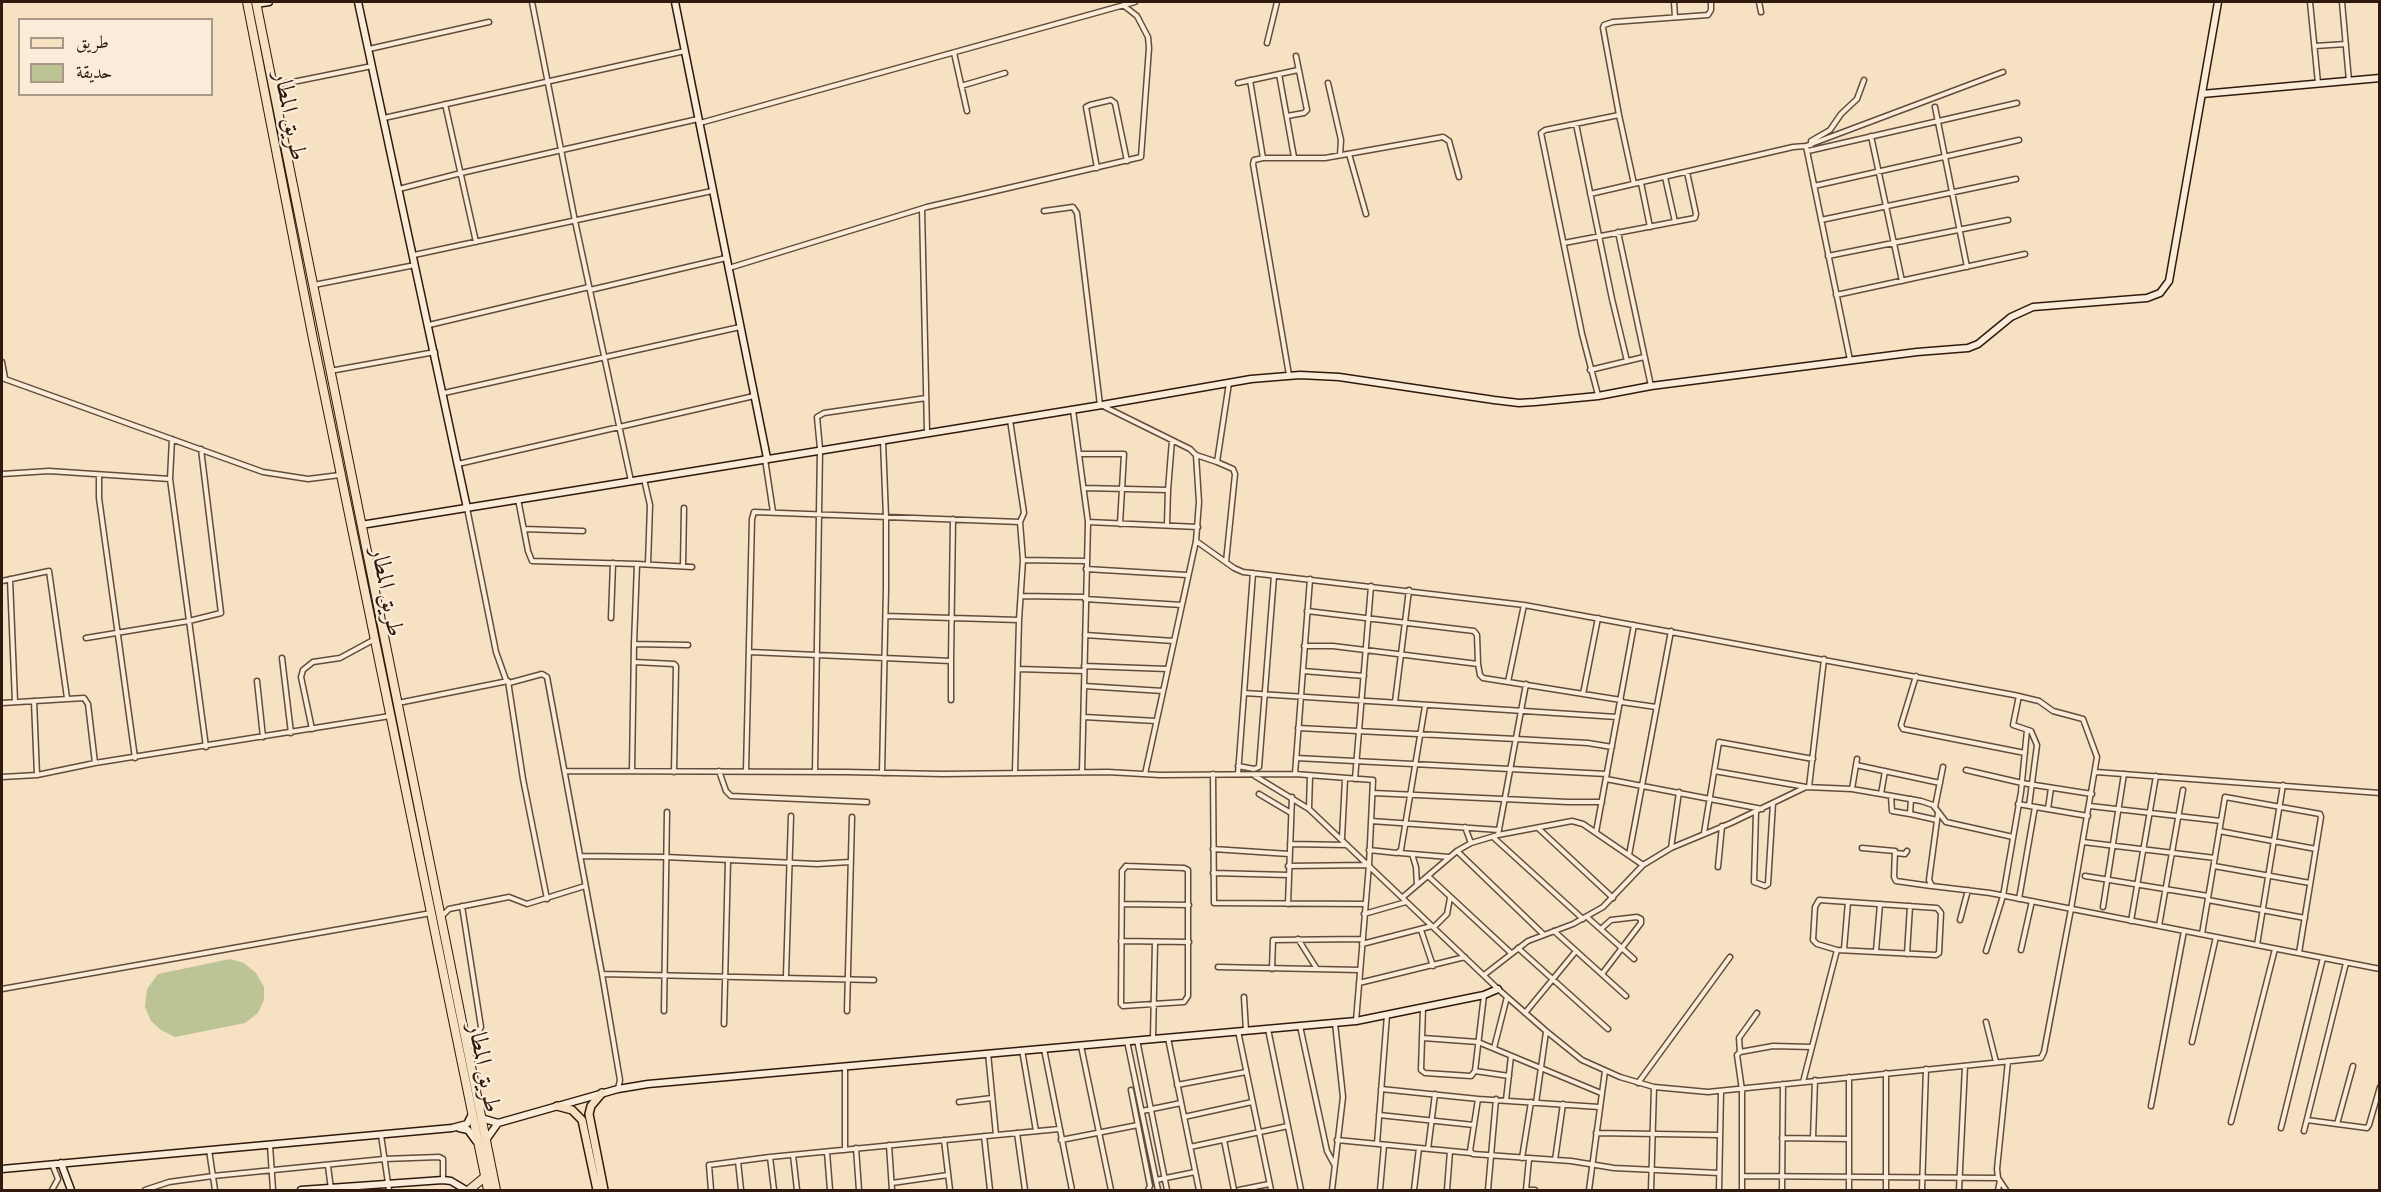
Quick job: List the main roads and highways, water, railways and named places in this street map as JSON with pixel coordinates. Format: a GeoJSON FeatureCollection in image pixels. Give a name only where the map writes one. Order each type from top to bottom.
{"type":"FeatureCollection","features":[{"type":"Feature","properties":{"kind":"highway","name":"طريق المطار"},"geometry":{"type":"LineString","coordinates":[[247,2],[390,716],[488,1190]]}},
{"type":"Feature","properties":{"kind":"highway","name":"طريق المطار"},"geometry":{"type":"LineString","coordinates":[[256,3],[496,1191]]}},
{"type":"Feature","properties":{"kind":"highway"},"geometry":{"type":"LineString","coordinates":[[468,1191],[486,1176]]}},
{"type":"Feature","properties":{"kind":"main road"},"geometry":{"type":"LineString","coordinates":[[602,1093],[591,1106],[589,1114],[604,1191]]}},
{"type":"Feature","properties":{"kind":"main road"},"geometry":{"type":"LineString","coordinates":[[557,1106],[572,1110],[582,1120],[597,1191]]}}]}
